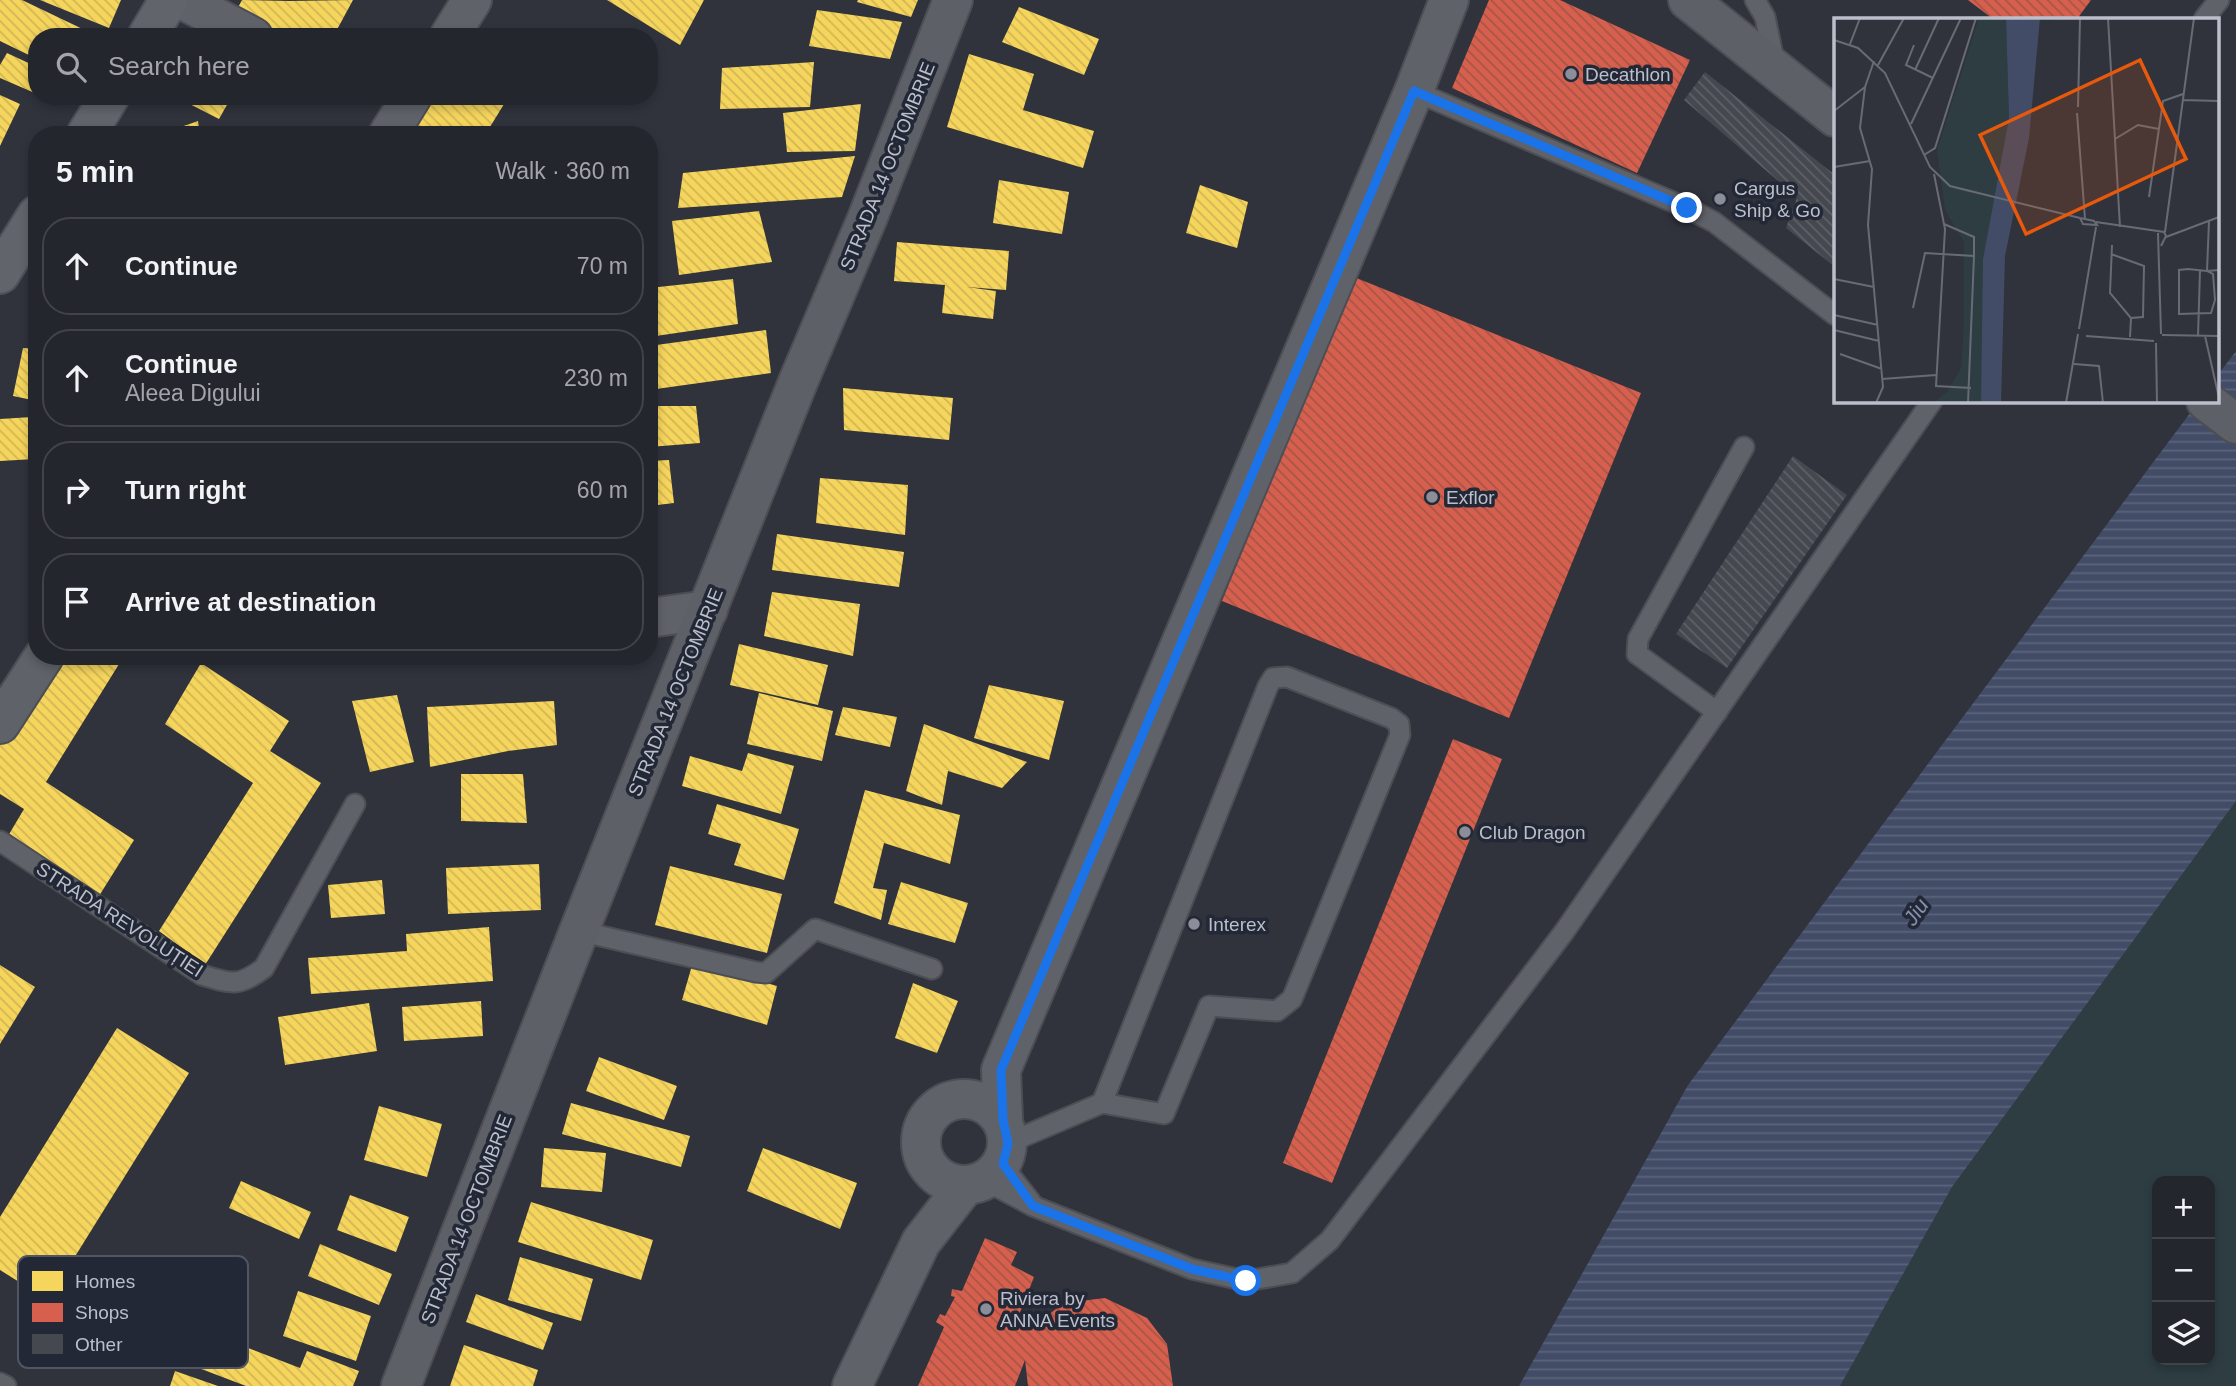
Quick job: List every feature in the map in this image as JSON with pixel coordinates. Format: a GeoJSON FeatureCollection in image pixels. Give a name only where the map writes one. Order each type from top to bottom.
{"type":"FeatureCollection","features":[{"type":"Feature","properties":{"kind":"main road"},"geometry":{"type":"LineString","coordinates":[[152,28],[169,0]]}},
{"type":"Feature","properties":{"kind":"main road"},"geometry":{"type":"LineString","coordinates":[[92,126],[104,105]]}},
{"type":"Feature","properties":{"kind":"main road"},"geometry":{"type":"LineString","coordinates":[[0,274],[28,229]]}},
{"type":"Feature","properties":{"kind":"street"},"geometry":{"type":"LineString","coordinates":[[183,0],[236,28]]}},
{"type":"Feature","properties":{"kind":"street"},"geometry":{"type":"LineString","coordinates":[[455,28],[472,0]]}},
{"type":"Feature","properties":{"kind":"street","name":"STRADA 14 OCTOMBRIE"},"geometry":{"type":"LineString","coordinates":[[401,1386],[579,931],[953,0]]}},
{"type":"Feature","properties":{"kind":"street"},"geometry":{"type":"LineString","coordinates":[[852,1386],[921,1242],[993,1159],[1001,1070],[1414,91],[1449,0]]}},
{"type":"Feature","properties":{"kind":"street"},"geometry":{"type":"LineString","coordinates":[[1689,0],[1832,115]]}},
{"type":"Feature","properties":{"kind":"street"},"geometry":{"type":"LineString","coordinates":[[394,126],[406,105]]}},
{"type":"Feature","properties":{"kind":"street"},"geometry":{"type":"LineString","coordinates":[[2207,402],[2236,424]]}},
{"type":"Feature","properties":{"kind":"street"},"geometry":{"type":"LineString","coordinates":[[658,617],[708,610]]}},
{"type":"Feature","properties":{"kind":"street"},"geometry":{"type":"LineString","coordinates":[[0,724],[38,665]]}},
{"type":"Feature","properties":{"kind":"street"},"geometry":{"type":"LineString","coordinates":[[921,1242],[926,1164],[919,1142],[926,1120],[942,1104],[1001,1070]]}},
{"type":"Feature","properties":{"kind":"street"},"geometry":{"type":"LineString","coordinates":[[942,1104],[964,1098],[986,1104],[993,1159]]}},
{"type":"Feature","properties":{"kind":"street"},"geometry":{"type":"LineString","coordinates":[[926,1164],[942,1181],[993,1159]]}},
{"type":"Feature","properties":{"kind":"lane"},"geometry":{"type":"LineString","coordinates":[[1755,0],[1765,18],[1776,70]]}},
{"type":"Feature","properties":{"kind":"lane"},"geometry":{"type":"LineString","coordinates":[[2205,18],[2219,0]]}},
{"type":"Feature","properties":{"kind":"lane"},"geometry":{"type":"LineString","coordinates":[[1414,91],[1714,222],[1834,314]]}},
{"type":"Feature","properties":{"kind":"lane"},"geometry":{"type":"LineString","coordinates":[[1102,1103],[1262,699],[1273,678],[1287,677],[1399,723],[1400,735],[1292,999],[1277,1011],[1209,1006],[1164,1114],[1102,1103],[993,1159],[1033,1206],[1192,1269],[1246,1281],[1292,1273],[1329,1240],[1547,954],[1931,402]]}},
{"type":"Feature","properties":{"kind":"lane"},"geometry":{"type":"LineString","coordinates":[[1717,712],[1637,654],[1638,639],[1744,447]]}},
{"type":"Feature","properties":{"kind":"lane","name":"STRADA REVOLUȚIEI"},"geometry":{"type":"LineString","coordinates":[[0,841],[202,975],[226,982],[247,981],[264,968],[355,804]]}},
{"type":"Feature","properties":{"kind":"lane"},"geometry":{"type":"LineString","coordinates":[[579,931],[766,973],[815,929],[932,969]]}},
{"type":"Feature","properties":{"kind":"lane"},"geometry":{"type":"LineString","coordinates":[[0,1383],[6,1386]]}},
{"type":"Feature","properties":{"kind":"shaded area"},"geometry":{"type":"Polygon","coordinates":[[[2236,801],[2236,1386],[1840,1386],[1952,1187],[2236,801]]]}},
{"type":"Feature","properties":{"kind":"water","name":"Jiu"},"geometry":{"type":"Polygon","coordinates":[[[2236,351],[2236,801],[1952,1187],[1840,1386],[1519,1386],[1688,1085],[2198,402],[2218,402],[2218,375],[2236,351]]]}},
{"type":"Feature","properties":{"kind":"building: Homes"},"geometry":{"type":"Polygon","coordinates":[[[0,0],[22,0],[81,28],[28,28],[28,55],[0,41],[0,0]]]}},
{"type":"Feature","properties":{"kind":"building: Homes"},"geometry":{"type":"Polygon","coordinates":[[[40,0],[121,0],[109,28],[40,0]]]}},
{"type":"Feature","properties":{"kind":"building: Homes"},"geometry":{"type":"Polygon","coordinates":[[[242,0],[353,0],[338,28],[257,28],[233,17],[242,0]]]}},
{"type":"Feature","properties":{"kind":"building: Homes"},"geometry":{"type":"Polygon","coordinates":[[[607,0],[704,0],[680,45],[658,31],[658,28],[652,28],[607,0]]]}},
{"type":"Feature","properties":{"kind":"building: Homes"},"geometry":{"type":"Polygon","coordinates":[[[918,0],[911,17],[857,2],[918,0]]]}},
{"type":"Feature","properties":{"kind":"building: Homes"},"geometry":{"type":"Polygon","coordinates":[[[1019,7],[1099,39],[1084,75],[1002,42],[1019,7]]]}},
{"type":"Feature","properties":{"kind":"building: Homes"},"geometry":{"type":"Polygon","coordinates":[[[817,10],[902,22],[890,59],[809,46],[817,10]]]}},
{"type":"Feature","properties":{"kind":"building: Homes"},"geometry":{"type":"Polygon","coordinates":[[[7,53],[28,63],[28,90],[0,78],[0,65],[7,53]]]}},
{"type":"Feature","properties":{"kind":"building: Homes"},"geometry":{"type":"Polygon","coordinates":[[[969,54],[1034,74],[1023,110],[1094,131],[1083,168],[947,127],[969,54]]]}},
{"type":"Feature","properties":{"kind":"building: Homes"},"geometry":{"type":"Polygon","coordinates":[[[814,62],[810,107],[720,109],[722,68],[814,62]]]}},
{"type":"Feature","properties":{"kind":"building: Homes"},"geometry":{"type":"Polygon","coordinates":[[[0,95],[20,104],[0,146],[0,95]]]}},
{"type":"Feature","properties":{"kind":"building: Homes"},"geometry":{"type":"Polygon","coordinates":[[[861,104],[855,151],[787,152],[783,113],[861,104]]]}},
{"type":"Feature","properties":{"kind":"building: Homes"},"geometry":{"type":"Polygon","coordinates":[[[192,105],[227,105],[219,119],[192,105]]]}},
{"type":"Feature","properties":{"kind":"building: Homes"},"geometry":{"type":"Polygon","coordinates":[[[418,105],[503,105],[491,126],[405,126],[418,105]]]}},
{"type":"Feature","properties":{"kind":"building: Homes"},"geometry":{"type":"Polygon","coordinates":[[[198,121],[199,126],[184,126],[198,121]]]}},
{"type":"Feature","properties":{"kind":"building: Homes"},"geometry":{"type":"Polygon","coordinates":[[[855,156],[842,197],[678,208],[683,173],[855,156]]]}},
{"type":"Feature","properties":{"kind":"building: Homes"},"geometry":{"type":"Polygon","coordinates":[[[999,180],[1069,192],[1062,234],[993,223],[999,180]]]}},
{"type":"Feature","properties":{"kind":"building: Homes"},"geometry":{"type":"Polygon","coordinates":[[[1200,185],[1248,202],[1237,248],[1186,233],[1200,185]]]}},
{"type":"Feature","properties":{"kind":"building: Homes"},"geometry":{"type":"Polygon","coordinates":[[[759,211],[772,262],[679,275],[672,221],[759,211]]]}},
{"type":"Feature","properties":{"kind":"building: Homes"},"geometry":{"type":"Polygon","coordinates":[[[897,242],[1009,251],[1006,290],[967,287],[996,291],[993,319],[942,313],[945,285],[894,281],[897,242]]]}},
{"type":"Feature","properties":{"kind":"building: Homes"},"geometry":{"type":"Polygon","coordinates":[[[733,279],[738,324],[658,336],[658,287],[733,279]]]}},
{"type":"Feature","properties":{"kind":"building: Homes"},"geometry":{"type":"Polygon","coordinates":[[[766,330],[771,373],[658,389],[658,345],[766,330]]]}},
{"type":"Feature","properties":{"kind":"building: Homes"},"geometry":{"type":"Polygon","coordinates":[[[23,348],[28,348],[28,399],[13,396],[23,348]]]}},
{"type":"Feature","properties":{"kind":"building: Homes"},"geometry":{"type":"Polygon","coordinates":[[[843,388],[953,398],[949,440],[844,430],[843,388]]]}},
{"type":"Feature","properties":{"kind":"building: Homes"},"geometry":{"type":"Polygon","coordinates":[[[658,406],[696,406],[700,443],[658,446],[658,406]]]}},
{"type":"Feature","properties":{"kind":"building: Homes"},"geometry":{"type":"Polygon","coordinates":[[[28,417],[28,459],[0,461],[0,419],[28,417]]]}},
{"type":"Feature","properties":{"kind":"building: Homes"},"geometry":{"type":"Polygon","coordinates":[[[669,460],[674,503],[658,505],[658,461],[669,460]]]}},
{"type":"Feature","properties":{"kind":"building: Homes"},"geometry":{"type":"Polygon","coordinates":[[[820,478],[908,485],[905,535],[816,523],[820,478]]]}},
{"type":"Feature","properties":{"kind":"building: Homes"},"geometry":{"type":"Polygon","coordinates":[[[777,534],[904,552],[899,587],[772,570],[777,534]]]}},
{"type":"Feature","properties":{"kind":"building: Homes"},"geometry":{"type":"Polygon","coordinates":[[[772,592],[860,604],[853,656],[764,636],[772,592]]]}},
{"type":"Feature","properties":{"kind":"building: Homes"},"geometry":{"type":"Polygon","coordinates":[[[739,644],[828,665],[818,705],[730,685],[739,644]]]}},
{"type":"Feature","properties":{"kind":"building: Homes"},"geometry":{"type":"Polygon","coordinates":[[[48,665],[118,665],[46,782],[134,840],[99,896],[8,836],[24,809],[0,794],[0,744],[48,665]]]}},
{"type":"Feature","properties":{"kind":"building: Homes"},"geometry":{"type":"Polygon","coordinates":[[[200,665],[204,665],[289,721],[270,751],[321,783],[205,965],[159,931],[253,783],[165,724],[200,665]]]}},
{"type":"Feature","properties":{"kind":"building: Homes"},"geometry":{"type":"Polygon","coordinates":[[[989,685],[1064,701],[1049,760],[974,738],[989,685]]]}},
{"type":"Feature","properties":{"kind":"building: Homes"},"geometry":{"type":"Polygon","coordinates":[[[759,693],[833,711],[822,761],[747,744],[759,693]]]}},
{"type":"Feature","properties":{"kind":"building: Homes"},"geometry":{"type":"Polygon","coordinates":[[[397,695],[414,762],[370,772],[352,701],[397,695]]]}},
{"type":"Feature","properties":{"kind":"building: Homes"},"geometry":{"type":"Polygon","coordinates":[[[554,701],[557,745],[508,751],[430,767],[427,707],[554,701]]]}},
{"type":"Feature","properties":{"kind":"building: Homes"},"geometry":{"type":"Polygon","coordinates":[[[843,707],[897,717],[890,747],[835,735],[843,707]]]}},
{"type":"Feature","properties":{"kind":"building: Homes"},"geometry":{"type":"Polygon","coordinates":[[[924,724],[1027,762],[1002,788],[948,771],[942,805],[906,791],[924,724]]]}},
{"type":"Feature","properties":{"kind":"building: Homes"},"geometry":{"type":"Polygon","coordinates":[[[748,753],[794,766],[781,814],[682,786],[690,756],[742,771],[748,753]]]}},
{"type":"Feature","properties":{"kind":"building: Homes"},"geometry":{"type":"Polygon","coordinates":[[[461,774],[523,774],[527,823],[461,821],[461,774]]]}},
{"type":"Feature","properties":{"kind":"building: Homes"},"geometry":{"type":"Polygon","coordinates":[[[865,790],[960,815],[950,864],[884,843],[873,888],[887,890],[881,920],[834,903],[865,790]]]}},
{"type":"Feature","properties":{"kind":"building: Homes"},"geometry":{"type":"Polygon","coordinates":[[[717,804],[799,829],[784,880],[734,865],[741,844],[708,834],[717,804]]]}},
{"type":"Feature","properties":{"kind":"building: Homes"},"geometry":{"type":"Polygon","coordinates":[[[539,864],[541,910],[448,914],[446,868],[539,864]]]}},
{"type":"Feature","properties":{"kind":"building: Homes"},"geometry":{"type":"Polygon","coordinates":[[[670,866],[782,894],[767,953],[655,925],[670,866]]]}},
{"type":"Feature","properties":{"kind":"building: Homes"},"geometry":{"type":"Polygon","coordinates":[[[382,880],[385,914],[331,918],[328,885],[382,880]]]}},
{"type":"Feature","properties":{"kind":"building: Homes"},"geometry":{"type":"Polygon","coordinates":[[[901,882],[968,903],[955,943],[888,924],[901,882]]]}},
{"type":"Feature","properties":{"kind":"building: Homes"},"geometry":{"type":"Polygon","coordinates":[[[489,927],[493,981],[311,994],[308,958],[407,951],[406,934],[489,927]]]}},
{"type":"Feature","properties":{"kind":"building: Homes"},"geometry":{"type":"Polygon","coordinates":[[[693,962],[777,986],[767,1025],[682,1000],[693,962]]]}},
{"type":"Feature","properties":{"kind":"building: Homes"},"geometry":{"type":"Polygon","coordinates":[[[0,965],[35,987],[0,1044],[0,965]]]}},
{"type":"Feature","properties":{"kind":"building: Homes"},"geometry":{"type":"Polygon","coordinates":[[[913,983],[958,1001],[937,1053],[895,1038],[913,983]]]}},
{"type":"Feature","properties":{"kind":"building: Homes"},"geometry":{"type":"Polygon","coordinates":[[[481,1001],[483,1036],[404,1041],[402,1007],[481,1001]]]}},
{"type":"Feature","properties":{"kind":"building: Homes"},"geometry":{"type":"Polygon","coordinates":[[[369,1003],[377,1051],[285,1065],[278,1017],[369,1003]]]}},
{"type":"Feature","properties":{"kind":"building: Homes"},"geometry":{"type":"Polygon","coordinates":[[[117,1028],[189,1073],[75,1256],[18,1256],[18,1281],[0,1270],[0,1217],[117,1028]]]}},
{"type":"Feature","properties":{"kind":"building: Homes"},"geometry":{"type":"Polygon","coordinates":[[[599,1057],[677,1086],[664,1120],[586,1091],[599,1057]]]}},
{"type":"Feature","properties":{"kind":"building: Homes"},"geometry":{"type":"Polygon","coordinates":[[[571,1103],[690,1136],[681,1167],[562,1134],[571,1103]]]}},
{"type":"Feature","properties":{"kind":"building: Homes"},"geometry":{"type":"Polygon","coordinates":[[[379,1106],[442,1124],[427,1177],[364,1160],[379,1106]]]}},
{"type":"Feature","properties":{"kind":"building: Homes"},"geometry":{"type":"Polygon","coordinates":[[[544,1148],[606,1153],[602,1192],[541,1187],[544,1148]]]}},
{"type":"Feature","properties":{"kind":"building: Homes"},"geometry":{"type":"Polygon","coordinates":[[[763,1148],[857,1183],[840,1229],[747,1191],[763,1148]]]}},
{"type":"Feature","properties":{"kind":"building: Homes"},"geometry":{"type":"Polygon","coordinates":[[[241,1181],[311,1212],[299,1239],[229,1208],[241,1181]]]}},
{"type":"Feature","properties":{"kind":"building: Homes"},"geometry":{"type":"Polygon","coordinates":[[[350,1195],[409,1217],[396,1252],[337,1230],[350,1195]]]}},
{"type":"Feature","properties":{"kind":"building: Homes"},"geometry":{"type":"Polygon","coordinates":[[[531,1202],[653,1240],[641,1280],[518,1242],[531,1202]]]}},
{"type":"Feature","properties":{"kind":"building: Homes"},"geometry":{"type":"Polygon","coordinates":[[[320,1244],[392,1274],[379,1305],[308,1276],[320,1244]]]}},
{"type":"Feature","properties":{"kind":"building: Homes"},"geometry":{"type":"Polygon","coordinates":[[[520,1257],[593,1279],[581,1321],[508,1300],[520,1257]]]}},
{"type":"Feature","properties":{"kind":"building: Homes"},"geometry":{"type":"Polygon","coordinates":[[[298,1291],[371,1316],[356,1361],[283,1336],[298,1291]]]}},
{"type":"Feature","properties":{"kind":"building: Homes"},"geometry":{"type":"Polygon","coordinates":[[[476,1294],[553,1323],[543,1350],[466,1322],[476,1294]]]}},
{"type":"Feature","properties":{"kind":"building: Homes"},"geometry":{"type":"Polygon","coordinates":[[[464,1345],[538,1370],[533,1386],[450,1386],[464,1345]]]}},
{"type":"Feature","properties":{"kind":"building: Homes"},"geometry":{"type":"Polygon","coordinates":[[[248,1348],[300,1368],[307,1351],[359,1371],[353,1386],[246,1386],[199,1368],[248,1368],[248,1348]]]}},
{"type":"Feature","properties":{"kind":"building: Homes"},"geometry":{"type":"Polygon","coordinates":[[[175,1371],[218,1386],[170,1386],[175,1371]]]}},
{"type":"Feature","properties":{"kind":"building: Shops","name":"Decathlon"},"geometry":{"type":"Polygon","coordinates":[[[1489,0],[1560,0],[1690,60],[1637,173],[1452,88],[1489,0]]]}},
{"type":"Feature","properties":{"kind":"building: Shops"},"geometry":{"type":"Polygon","coordinates":[[[1968,0],[2091,0],[2078,18],[1992,18],[1968,0]]]}},
{"type":"Feature","properties":{"kind":"building: Shops","name":"Exflor"},"geometry":{"type":"Polygon","coordinates":[[[1354,277],[1641,393],[1509,718],[1222,601],[1354,277]]]}},
{"type":"Feature","properties":{"kind":"building: Shops"},"geometry":{"type":"Polygon","coordinates":[[[1453,739],[1502,759],[1332,1183],[1283,1163],[1453,739]]]}},
{"type":"Feature","properties":{"kind":"building: Shops","name":"Riviera by ANNA Events"},"geometry":{"type":"Polygon","coordinates":[[[985,1238],[1017,1252],[1011,1265],[1034,1277],[1017,1320],[1040,1331],[1048,1315],[1064,1303],[1105,1298],[1147,1318],[1167,1344],[1173,1386],[1028,1386],[1025,1360],[1015,1386],[918,1386],[944,1327],[936,1322],[940,1314],[945,1316],[955,1297],[951,1296],[952,1289],[962,1291],[985,1238]]]}},
{"type":"Feature","properties":{"kind":"building: Other"},"geometry":{"type":"Polygon","coordinates":[[[1705,72],[1834,174],[1834,266],[1786,228],[1797,197],[1684,100],[1705,72]]]}},
{"type":"Feature","properties":{"kind":"building: Other"},"geometry":{"type":"Polygon","coordinates":[[[1793,456],[1847,495],[1727,668],[1676,634],[1793,456]]]}},
{"type":"Feature","properties":{"kind":"place","name":"Decathlon"},"geometry":{"type":"Point","coordinates":[1571,74]}},
{"type":"Feature","properties":{"kind":"place","name":"Cargus Ship & Go"},"geometry":{"type":"Point","coordinates":[1720,199]}},
{"type":"Feature","properties":{"kind":"place","name":"Exflor"},"geometry":{"type":"Point","coordinates":[1432,497]}},
{"type":"Feature","properties":{"kind":"place","name":"Club Dragon"},"geometry":{"type":"Point","coordinates":[1465,832]}},
{"type":"Feature","properties":{"kind":"place","name":"Interex"},"geometry":{"type":"Point","coordinates":[1194,924]}},
{"type":"Feature","properties":{"kind":"place","name":"Riviera by ANNA Events"},"geometry":{"type":"Point","coordinates":[986,1309]}},
{"type":"Feature","properties":{"kind":"route"},"geometry":{"type":"LineString","coordinates":[[1246,1281],[1192,1269],[1033,1206],[1003,1164],[1008,1143],[1003,1120],[1001,1070],[1414,91],[1687,208]]}}]}
